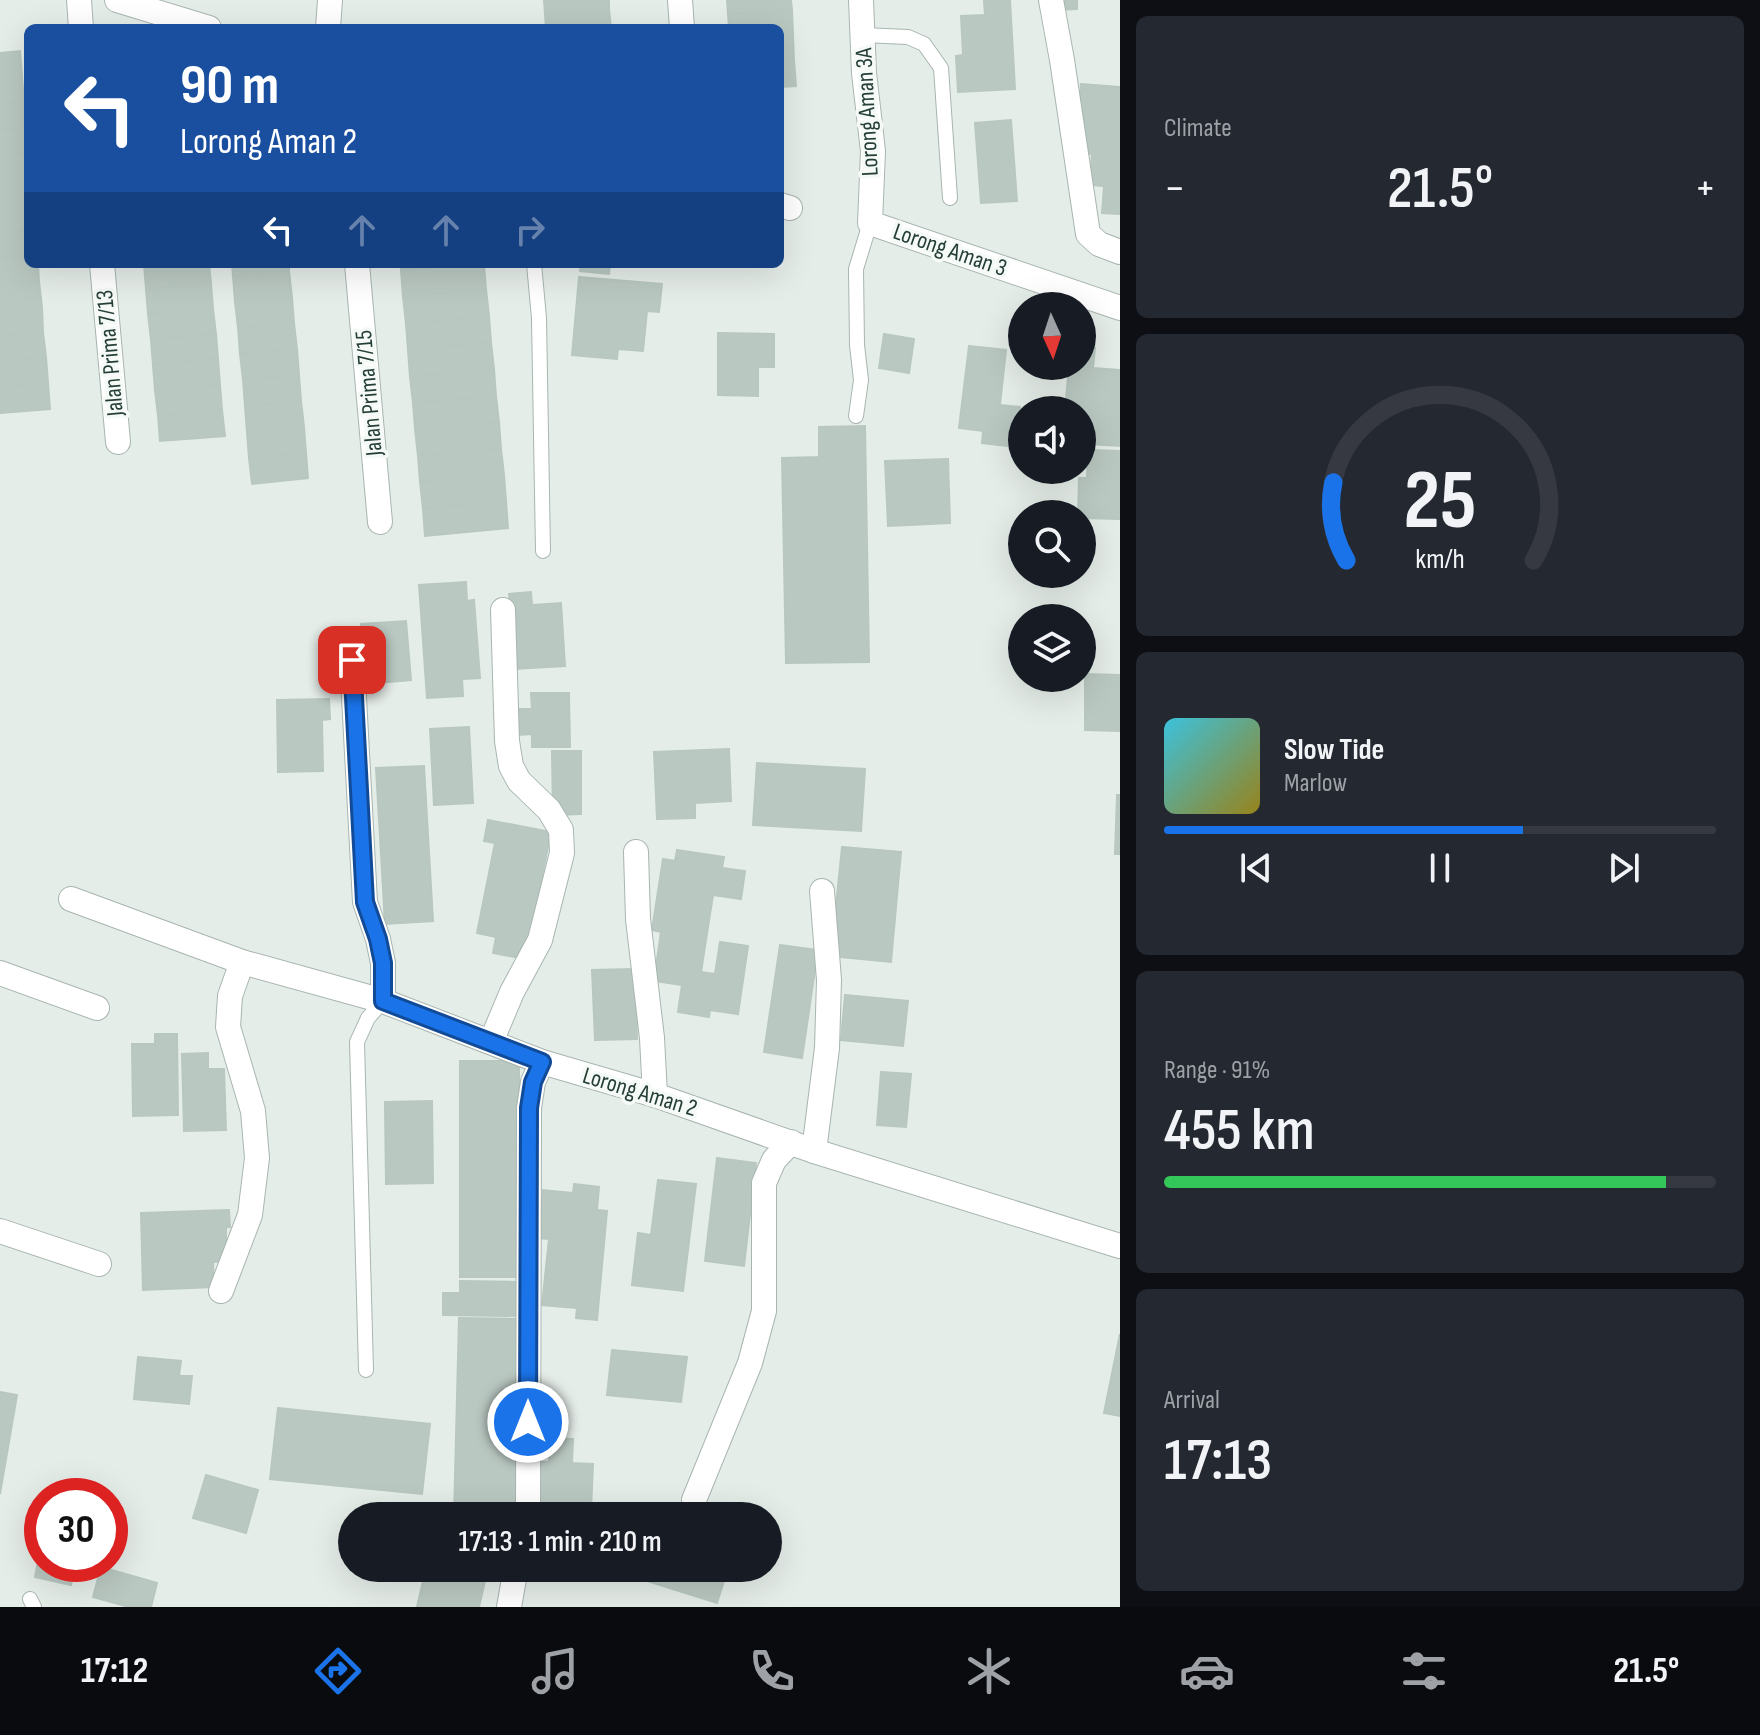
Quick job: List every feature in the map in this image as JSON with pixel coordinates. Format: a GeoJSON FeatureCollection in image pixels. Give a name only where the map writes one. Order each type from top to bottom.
{"type":"FeatureCollection","features":[{"type":"Feature","properties":{"kind":"street"},"geometry":{"type":"LineString","coordinates":[[79,0],[81,24]]}},
{"type":"Feature","properties":{"kind":"street"},"geometry":{"type":"LineString","coordinates":[[117,0],[196,24]]}},
{"type":"Feature","properties":{"kind":"street"},"geometry":{"type":"LineString","coordinates":[[328,24],[330,0]]}},
{"type":"Feature","properties":{"kind":"street"},"geometry":{"type":"LineString","coordinates":[[680,0],[682,24]]}},
{"type":"Feature","properties":{"kind":"street","name":"Lorong Aman 3A"},"geometry":{"type":"LineString","coordinates":[[861,0],[864,73],[873,151],[870,223]]}},
{"type":"Feature","properties":{"kind":"street"},"geometry":{"type":"LineString","coordinates":[[1051,0],[1088,234],[1099,244],[1120,252]]}},
{"type":"Feature","properties":{"kind":"street","name":"Lorong Aman 3"},"geometry":{"type":"LineString","coordinates":[[870,223],[1120,308]]}},
{"type":"Feature","properties":{"kind":"street","name":"Jalan Prima 7/13"},"geometry":{"type":"LineString","coordinates":[[102,268],[118,442]]}},
{"type":"Feature","properties":{"kind":"street","name":"Jalan Prima 7/15"},"geometry":{"type":"LineString","coordinates":[[357,268],[380,522]]}},
{"type":"Feature","properties":{"kind":"street"},"geometry":{"type":"LineString","coordinates":[[491,1042],[512,992],[540,940],[562,853],[561,830],[549,810],[519,781],[511,766],[507,741],[503,610]]}},
{"type":"Feature","properties":{"kind":"street"},"geometry":{"type":"LineString","coordinates":[[352,660],[365,902],[383,963],[383,1001]]}},
{"type":"Feature","properties":{"kind":"street"},"geometry":{"type":"LineString","coordinates":[[636,852],[638,919],[652,1038],[655,1095]]}},
{"type":"Feature","properties":{"kind":"street"},"geometry":{"type":"LineString","coordinates":[[814,1151],[827,1048],[829,980],[822,891]]}},
{"type":"Feature","properties":{"kind":"street","name":"Lorong Aman 2"},"geometry":{"type":"LineString","coordinates":[[71,899],[242,962],[383,1001],[542,1062],[655,1095],[814,1151],[1120,1246]]}},
{"type":"Feature","properties":{"kind":"street"},"geometry":{"type":"LineString","coordinates":[[221,1291],[250,1215],[257,1158],[253,1111],[228,1027],[230,996],[242,962]]}},
{"type":"Feature","properties":{"kind":"street"},"geometry":{"type":"LineString","coordinates":[[0,973],[97,1008]]}},
{"type":"Feature","properties":{"kind":"street"},"geometry":{"type":"LineString","coordinates":[[528,1502],[529,1108],[533,1082],[542,1062]]}},
{"type":"Feature","properties":{"kind":"street"},"geometry":{"type":"LineString","coordinates":[[694,1500],[750,1363],[764,1311],[764,1183],[774,1160],[791,1142]]}},
{"type":"Feature","properties":{"kind":"street"},"geometry":{"type":"LineString","coordinates":[[0,1231],[99,1264]]}},
{"type":"Feature","properties":{"kind":"street"},"geometry":{"type":"LineString","coordinates":[[509,1607],[513,1582]]}},
{"type":"Feature","properties":{"kind":"lane"},"geometry":{"type":"LineString","coordinates":[[863,35],[916,40],[924,44],[941,68],[950,198]]}},
{"type":"Feature","properties":{"kind":"lane"},"geometry":{"type":"LineString","coordinates":[[856,416],[861,380],[857,345],[856,269],[870,223]]}},
{"type":"Feature","properties":{"kind":"lane"},"geometry":{"type":"LineString","coordinates":[[534,268],[539,318],[543,551]]}},
{"type":"Feature","properties":{"kind":"lane"},"geometry":{"type":"LineString","coordinates":[[366,1370],[357,1042],[368,1018],[383,1001]]}},
{"type":"Feature","properties":{"kind":"building"},"geometry":{"type":"Polygon","coordinates":[[[544,0],[609,0],[609,9],[545,14],[544,0]]]}},
{"type":"Feature","properties":{"kind":"building"},"geometry":{"type":"Polygon","coordinates":[[[727,0],[791,0],[792,10],[728,14],[727,0]]]}},
{"type":"Feature","properties":{"kind":"building"},"geometry":{"type":"Polygon","coordinates":[[[1010,0],[1015,89],[958,92],[956,56],[963,55],[961,16],[985,15],[984,1],[1010,0]]]}},
{"type":"Feature","properties":{"kind":"building"},"geometry":{"type":"Polygon","coordinates":[[[1057,0],[1077,0],[1077,9],[1057,10],[1057,0]]]}},
{"type":"Feature","properties":{"kind":"building"},"geometry":{"type":"Polygon","coordinates":[[[609,9],[611,24],[546,24],[545,14],[609,9]]]}},
{"type":"Feature","properties":{"kind":"building"},"geometry":{"type":"Polygon","coordinates":[[[792,10],[793,35],[784,36],[784,24],[729,24],[728,14],[792,10]]]}},
{"type":"Feature","properties":{"kind":"building"},"geometry":{"type":"Polygon","coordinates":[[[793,35],[794,61],[784,61],[784,36],[793,35]]]}},
{"type":"Feature","properties":{"kind":"building"},"geometry":{"type":"Polygon","coordinates":[[[20,51],[22,76],[0,78],[0,53],[20,51]]]}},
{"type":"Feature","properties":{"kind":"building"},"geometry":{"type":"Polygon","coordinates":[[[784,61],[794,61],[796,86],[784,87],[784,61]]]}},
{"type":"Feature","properties":{"kind":"building"},"geometry":{"type":"Polygon","coordinates":[[[22,76],[24,102],[0,104],[0,78],[22,76]]]}},
{"type":"Feature","properties":{"kind":"building"},"geometry":{"type":"Polygon","coordinates":[[[1081,84],[1120,87],[1120,214],[1102,213],[1104,186],[1090,185],[1092,154],[1077,153],[1081,84]]]}},
{"type":"Feature","properties":{"kind":"building"},"geometry":{"type":"Polygon","coordinates":[[[24,102],[24,128],[0,130],[0,104],[24,102]]]}},
{"type":"Feature","properties":{"kind":"building"},"geometry":{"type":"Polygon","coordinates":[[[1011,120],[1017,201],[981,203],[975,123],[1011,120]]]}},
{"type":"Feature","properties":{"kind":"building"},"geometry":{"type":"Polygon","coordinates":[[[24,128],[24,153],[0,155],[0,130],[24,128]]]}},
{"type":"Feature","properties":{"kind":"building"},"geometry":{"type":"Polygon","coordinates":[[[24,153],[24,179],[0,181],[0,155],[24,153]]]}},
{"type":"Feature","properties":{"kind":"building"},"geometry":{"type":"Polygon","coordinates":[[[24,179],[24,205],[0,207],[0,181],[24,179]]]}},
{"type":"Feature","properties":{"kind":"building"},"geometry":{"type":"Polygon","coordinates":[[[24,205],[24,230],[0,233],[0,207],[24,205]]]}},
{"type":"Feature","properties":{"kind":"building"},"geometry":{"type":"Polygon","coordinates":[[[24,230],[24,256],[0,258],[0,233],[24,230]]]}},
{"type":"Feature","properties":{"kind":"building"},"geometry":{"type":"Polygon","coordinates":[[[24,256],[24,268],[38,268],[39,281],[0,284],[0,258],[24,256]]]}},
{"type":"Feature","properties":{"kind":"building"},"geometry":{"type":"Polygon","coordinates":[[[144,268],[209,268],[211,283],[146,289],[144,268]]]}},
{"type":"Feature","properties":{"kind":"building"},"geometry":{"type":"Polygon","coordinates":[[[232,268],[289,268],[289,271],[233,276],[232,268]]]}},
{"type":"Feature","properties":{"kind":"building"},"geometry":{"type":"Polygon","coordinates":[[[484,268],[486,289],[403,297],[401,270],[484,268]]]}},
{"type":"Feature","properties":{"kind":"building"},"geometry":{"type":"Polygon","coordinates":[[[580,268],[610,268],[609,274],[580,271],[580,268]]]}},
{"type":"Feature","properties":{"kind":"building"},"geometry":{"type":"Polygon","coordinates":[[[289,271],[292,297],[235,302],[233,276],[289,271]]]}},
{"type":"Feature","properties":{"kind":"building"},"geometry":{"type":"Polygon","coordinates":[[[579,277],[662,284],[659,312],[647,311],[643,351],[618,349],[617,359],[572,355],[579,277]]]}},
{"type":"Feature","properties":{"kind":"building"},"geometry":{"type":"Polygon","coordinates":[[[39,281],[42,307],[0,310],[0,284],[39,281]]]}},
{"type":"Feature","properties":{"kind":"building"},"geometry":{"type":"Polygon","coordinates":[[[211,283],[213,309],[148,314],[146,289],[211,283]]]}},
{"type":"Feature","properties":{"kind":"building"},"geometry":{"type":"Polygon","coordinates":[[[486,289],[489,316],[406,324],[403,297],[486,289]]]}},
{"type":"Feature","properties":{"kind":"building"},"geometry":{"type":"Polygon","coordinates":[[[292,297],[294,323],[238,328],[235,302],[292,297]]]}},
{"type":"Feature","properties":{"kind":"building"},"geometry":{"type":"Polygon","coordinates":[[[42,307],[43,332],[0,336],[0,310],[42,307]]]}},
{"type":"Feature","properties":{"kind":"building"},"geometry":{"type":"Polygon","coordinates":[[[213,309],[216,334],[151,340],[148,314],[213,309]]]}},
{"type":"Feature","properties":{"kind":"building"},"geometry":{"type":"Polygon","coordinates":[[[489,316],[491,342],[408,350],[406,324],[489,316]]]}},
{"type":"Feature","properties":{"kind":"building"},"geometry":{"type":"Polygon","coordinates":[[[294,323],[297,349],[240,354],[238,328],[294,323]]]}},
{"type":"Feature","properties":{"kind":"building"},"geometry":{"type":"Polygon","coordinates":[[[43,332],[46,357],[0,361],[0,336],[43,332]]]}},
{"type":"Feature","properties":{"kind":"building"},"geometry":{"type":"Polygon","coordinates":[[[718,333],[774,334],[774,367],[758,367],[758,396],[718,395],[718,333]]]}},
{"type":"Feature","properties":{"kind":"building"},"geometry":{"type":"Polygon","coordinates":[[[216,334],[218,359],[153,365],[151,340],[216,334]]]}},
{"type":"Feature","properties":{"kind":"building"},"geometry":{"type":"Polygon","coordinates":[[[884,334],[914,339],[909,373],[879,368],[884,334]]]}},
{"type":"Feature","properties":{"kind":"building"},"geometry":{"type":"Polygon","coordinates":[[[491,342],[494,369],[410,377],[408,350],[491,342]]]}},
{"type":"Feature","properties":{"kind":"building"},"geometry":{"type":"Polygon","coordinates":[[[969,346],[1006,350],[1000,405],[1008,406],[1008,446],[982,443],[983,431],[959,428],[969,346]]]}},
{"type":"Feature","properties":{"kind":"building"},"geometry":{"type":"Polygon","coordinates":[[[297,349],[299,375],[243,380],[240,354],[297,349]]]}},
{"type":"Feature","properties":{"kind":"building"},"geometry":{"type":"Polygon","coordinates":[[[46,357],[48,383],[0,387],[0,361],[46,357]]]}},
{"type":"Feature","properties":{"kind":"building"},"geometry":{"type":"Polygon","coordinates":[[[218,359],[220,385],[155,390],[153,365],[218,359]]]}},
{"type":"Feature","properties":{"kind":"building"},"geometry":{"type":"Polygon","coordinates":[[[1096,368],[1120,370],[1120,446],[1096,444],[1096,396],[1066,396],[1068,380],[1096,380],[1096,368]]]}},
{"type":"Feature","properties":{"kind":"building"},"geometry":{"type":"Polygon","coordinates":[[[494,369],[496,396],[413,403],[410,377],[494,369]]]}},
{"type":"Feature","properties":{"kind":"building"},"geometry":{"type":"Polygon","coordinates":[[[299,375],[301,401],[245,406],[243,380],[299,375]]]}},
{"type":"Feature","properties":{"kind":"building"},"geometry":{"type":"Polygon","coordinates":[[[48,383],[50,409],[0,413],[0,387],[48,383]]]}},
{"type":"Feature","properties":{"kind":"building"},"geometry":{"type":"Polygon","coordinates":[[[220,385],[222,410],[158,416],[155,390],[220,385]]]}},
{"type":"Feature","properties":{"kind":"building"},"geometry":{"type":"Polygon","coordinates":[[[496,396],[499,422],[415,429],[413,403],[496,396]]]}},
{"type":"Feature","properties":{"kind":"building"},"geometry":{"type":"Polygon","coordinates":[[[301,401],[304,427],[247,432],[245,406],[301,401]]]}},
{"type":"Feature","properties":{"kind":"building"},"geometry":{"type":"Polygon","coordinates":[[[222,410],[225,436],[160,441],[158,416],[222,410]]]}},
{"type":"Feature","properties":{"kind":"building"},"geometry":{"type":"Polygon","coordinates":[[[499,422],[501,449],[418,456],[415,429],[499,422]]]}},
{"type":"Feature","properties":{"kind":"building"},"geometry":{"type":"Polygon","coordinates":[[[865,426],[869,662],[786,663],[782,458],[819,457],[819,427],[865,426]]]}},
{"type":"Feature","properties":{"kind":"building"},"geometry":{"type":"Polygon","coordinates":[[[304,427],[306,453],[249,458],[247,432],[304,427]]]}},
{"type":"Feature","properties":{"kind":"building"},"geometry":{"type":"Polygon","coordinates":[[[501,449],[504,475],[420,482],[418,456],[501,449]]]}},
{"type":"Feature","properties":{"kind":"building"},"geometry":{"type":"Polygon","coordinates":[[[1096,450],[1120,451],[1120,519],[1096,518],[1096,500],[1078,500],[1079,484],[1096,484],[1096,450]]]}},
{"type":"Feature","properties":{"kind":"building"},"geometry":{"type":"Polygon","coordinates":[[[306,453],[308,478],[252,484],[249,458],[306,453]]]}},
{"type":"Feature","properties":{"kind":"building"},"geometry":{"type":"Polygon","coordinates":[[[948,459],[950,523],[888,526],[885,461],[948,459]]]}},
{"type":"Feature","properties":{"kind":"building"},"geometry":{"type":"Polygon","coordinates":[[[504,475],[506,501],[423,509],[420,482],[504,475]]]}},
{"type":"Feature","properties":{"kind":"building"},"geometry":{"type":"Polygon","coordinates":[[[506,501],[508,528],[425,536],[423,509],[506,501]]]}},
{"type":"Feature","properties":{"kind":"building"},"geometry":{"type":"Polygon","coordinates":[[[466,582],[467,601],[474,600],[480,678],[462,679],[463,696],[427,698],[419,585],[466,582]]]}},
{"type":"Feature","properties":{"kind":"building"},"geometry":{"type":"Polygon","coordinates":[[[531,592],[532,605],[561,603],[565,666],[514,669],[509,594],[531,592]]]}},
{"type":"Feature","properties":{"kind":"building"},"geometry":{"type":"Polygon","coordinates":[[[406,621],[411,680],[365,684],[349,671],[346,641],[362,639],[361,624],[406,621]]]}},
{"type":"Feature","properties":{"kind":"building"},"geometry":{"type":"Polygon","coordinates":[[[1096,674],[1120,675],[1120,731],[1085,730],[1085,692],[1096,692],[1096,674]]]}},
{"type":"Feature","properties":{"kind":"building"},"geometry":{"type":"Polygon","coordinates":[[[531,693],[569,693],[570,747],[532,747],[532,734],[518,735],[518,709],[532,709],[531,693]]]}},
{"type":"Feature","properties":{"kind":"building"},"geometry":{"type":"Polygon","coordinates":[[[329,699],[330,719],[322,720],[323,771],[278,772],[277,700],[329,699]]]}},
{"type":"Feature","properties":{"kind":"building"},"geometry":{"type":"Polygon","coordinates":[[[469,727],[473,803],[434,805],[430,729],[469,727]]]}},
{"type":"Feature","properties":{"kind":"building"},"geometry":{"type":"Polygon","coordinates":[[[729,749],[731,801],[695,803],[695,818],[657,819],[654,752],[729,749]]]}},
{"type":"Feature","properties":{"kind":"building"},"geometry":{"type":"Polygon","coordinates":[[[552,751],[581,751],[581,814],[553,815],[552,751]]]}},
{"type":"Feature","properties":{"kind":"building"},"geometry":{"type":"Polygon","coordinates":[[[757,763],[865,769],[861,831],[753,825],[757,763]]]}},
{"type":"Feature","properties":{"kind":"building"},"geometry":{"type":"Polygon","coordinates":[[[424,766],[433,921],[385,924],[376,768],[424,766]]]}},
{"type":"Feature","properties":{"kind":"building"},"geometry":{"type":"Polygon","coordinates":[[[1117,795],[1120,795],[1120,854],[1115,854],[1117,795]]]}},
{"type":"Feature","properties":{"kind":"building"},"geometry":{"type":"Polygon","coordinates":[[[488,820],[551,832],[525,959],[493,953],[496,937],[477,933],[495,843],[484,841],[488,820]]]}},
{"type":"Feature","properties":{"kind":"building"},"geometry":{"type":"Polygon","coordinates":[[[842,847],[901,852],[891,962],[831,956],[842,847]]]}},
{"type":"Feature","properties":{"kind":"building"},"geometry":{"type":"Polygon","coordinates":[[[677,850],[724,857],[722,868],[745,871],[741,899],[713,895],[701,972],[715,974],[720,942],[748,946],[738,1014],[710,1010],[709,1017],[678,1012],[682,985],[654,981],[661,932],[652,930],[663,859],[675,861],[677,850]]]}},
{"type":"Feature","properties":{"kind":"building"},"geometry":{"type":"Polygon","coordinates":[[[780,945],[818,950],[802,1058],[764,1052],[780,945]]]}},
{"type":"Feature","properties":{"kind":"building"},"geometry":{"type":"Polygon","coordinates":[[[635,969],[637,1039],[595,1040],[592,970],[635,969]]]}},
{"type":"Feature","properties":{"kind":"building"},"geometry":{"type":"Polygon","coordinates":[[[845,995],[908,1001],[903,1046],[841,1040],[845,995]]]}},
{"type":"Feature","properties":{"kind":"building"},"geometry":{"type":"Polygon","coordinates":[[[155,1034],[177,1034],[178,1115],[133,1116],[132,1044],[155,1044],[155,1034]]]}},
{"type":"Feature","properties":{"kind":"building"},"geometry":{"type":"Polygon","coordinates":[[[208,1053],[208,1069],[224,1069],[226,1130],[184,1131],[182,1054],[208,1053]]]}},
{"type":"Feature","properties":{"kind":"building"},"geometry":{"type":"Polygon","coordinates":[[[460,1061],[519,1061],[519,1277],[460,1277],[460,1061]]]}},
{"type":"Feature","properties":{"kind":"building"},"geometry":{"type":"Polygon","coordinates":[[[881,1072],[911,1074],[906,1127],[877,1125],[881,1072]]]}},
{"type":"Feature","properties":{"kind":"building"},"geometry":{"type":"Polygon","coordinates":[[[432,1101],[433,1183],[386,1184],[385,1102],[432,1101]]]}},
{"type":"Feature","properties":{"kind":"building"},"geometry":{"type":"Polygon","coordinates":[[[717,1158],[756,1163],[744,1266],[705,1261],[717,1158]]]}},
{"type":"Feature","properties":{"kind":"building"},"geometry":{"type":"Polygon","coordinates":[[[658,1180],[696,1184],[683,1291],[632,1285],[638,1233],[651,1235],[658,1180]]]}},
{"type":"Feature","properties":{"kind":"building"},"geometry":{"type":"Polygon","coordinates":[[[574,1184],[599,1187],[597,1210],[607,1211],[597,1320],[576,1318],[577,1308],[542,1305],[549,1239],[538,1238],[543,1190],[573,1193],[574,1184]]]}},
{"type":"Feature","properties":{"kind":"building"},"geometry":{"type":"Polygon","coordinates":[[[229,1210],[226,1261],[213,1262],[214,1287],[143,1290],[141,1213],[229,1210]]]}},
{"type":"Feature","properties":{"kind":"building"},"geometry":{"type":"Polygon","coordinates":[[[460,1281],[519,1282],[518,1316],[443,1315],[443,1293],[460,1293],[460,1281]]]}},
{"type":"Feature","properties":{"kind":"building"},"geometry":{"type":"Polygon","coordinates":[[[459,1318],[523,1319],[518,1502],[454,1502],[459,1318]]]}},
{"type":"Feature","properties":{"kind":"building"},"geometry":{"type":"Polygon","coordinates":[[[1120,1334],[1120,1416],[1104,1413],[1120,1334]]]}},
{"type":"Feature","properties":{"kind":"building"},"geometry":{"type":"Polygon","coordinates":[[[612,1350],[687,1357],[681,1402],[607,1395],[612,1350]]]}},
{"type":"Feature","properties":{"kind":"building"},"geometry":{"type":"Polygon","coordinates":[[[138,1357],[181,1361],[179,1376],[192,1376],[189,1404],[134,1399],[138,1357]]]}},
{"type":"Feature","properties":{"kind":"building"},"geometry":{"type":"Polygon","coordinates":[[[0,1392],[17,1395],[0,1494],[0,1392]]]}},
{"type":"Feature","properties":{"kind":"building"},"geometry":{"type":"Polygon","coordinates":[[[278,1408],[430,1424],[422,1494],[270,1479],[278,1408]]]}},
{"type":"Feature","properties":{"kind":"building"},"geometry":{"type":"Polygon","coordinates":[[[550,1438],[573,1439],[572,1463],[593,1464],[591,1502],[534,1502],[536,1461],[549,1462],[550,1438]]]}},
{"type":"Feature","properties":{"kind":"building"},"geometry":{"type":"Polygon","coordinates":[[[206,1475],[258,1490],[246,1533],[193,1518],[206,1475]]]}},
{"type":"Feature","properties":{"kind":"building"},"geometry":{"type":"Polygon","coordinates":[[[128,1575],[157,1583],[151,1607],[129,1607],[93,1597],[97,1582],[128,1582],[128,1575]]]}},
{"type":"Feature","properties":{"kind":"building"},"geometry":{"type":"Polygon","coordinates":[[[423,1582],[485,1582],[479,1607],[417,1607],[423,1582]]]}},
{"type":"Feature","properties":{"kind":"building"},"geometry":{"type":"Polygon","coordinates":[[[650,1582],[724,1582],[717,1603],[650,1582]]]}},
{"type":"Feature","properties":{"kind":"route"},"geometry":{"type":"LineString","coordinates":[[352,660],[365,902],[383,963],[383,1001],[542,1062],[533,1082],[529,1108],[528,1422]]}}]}
